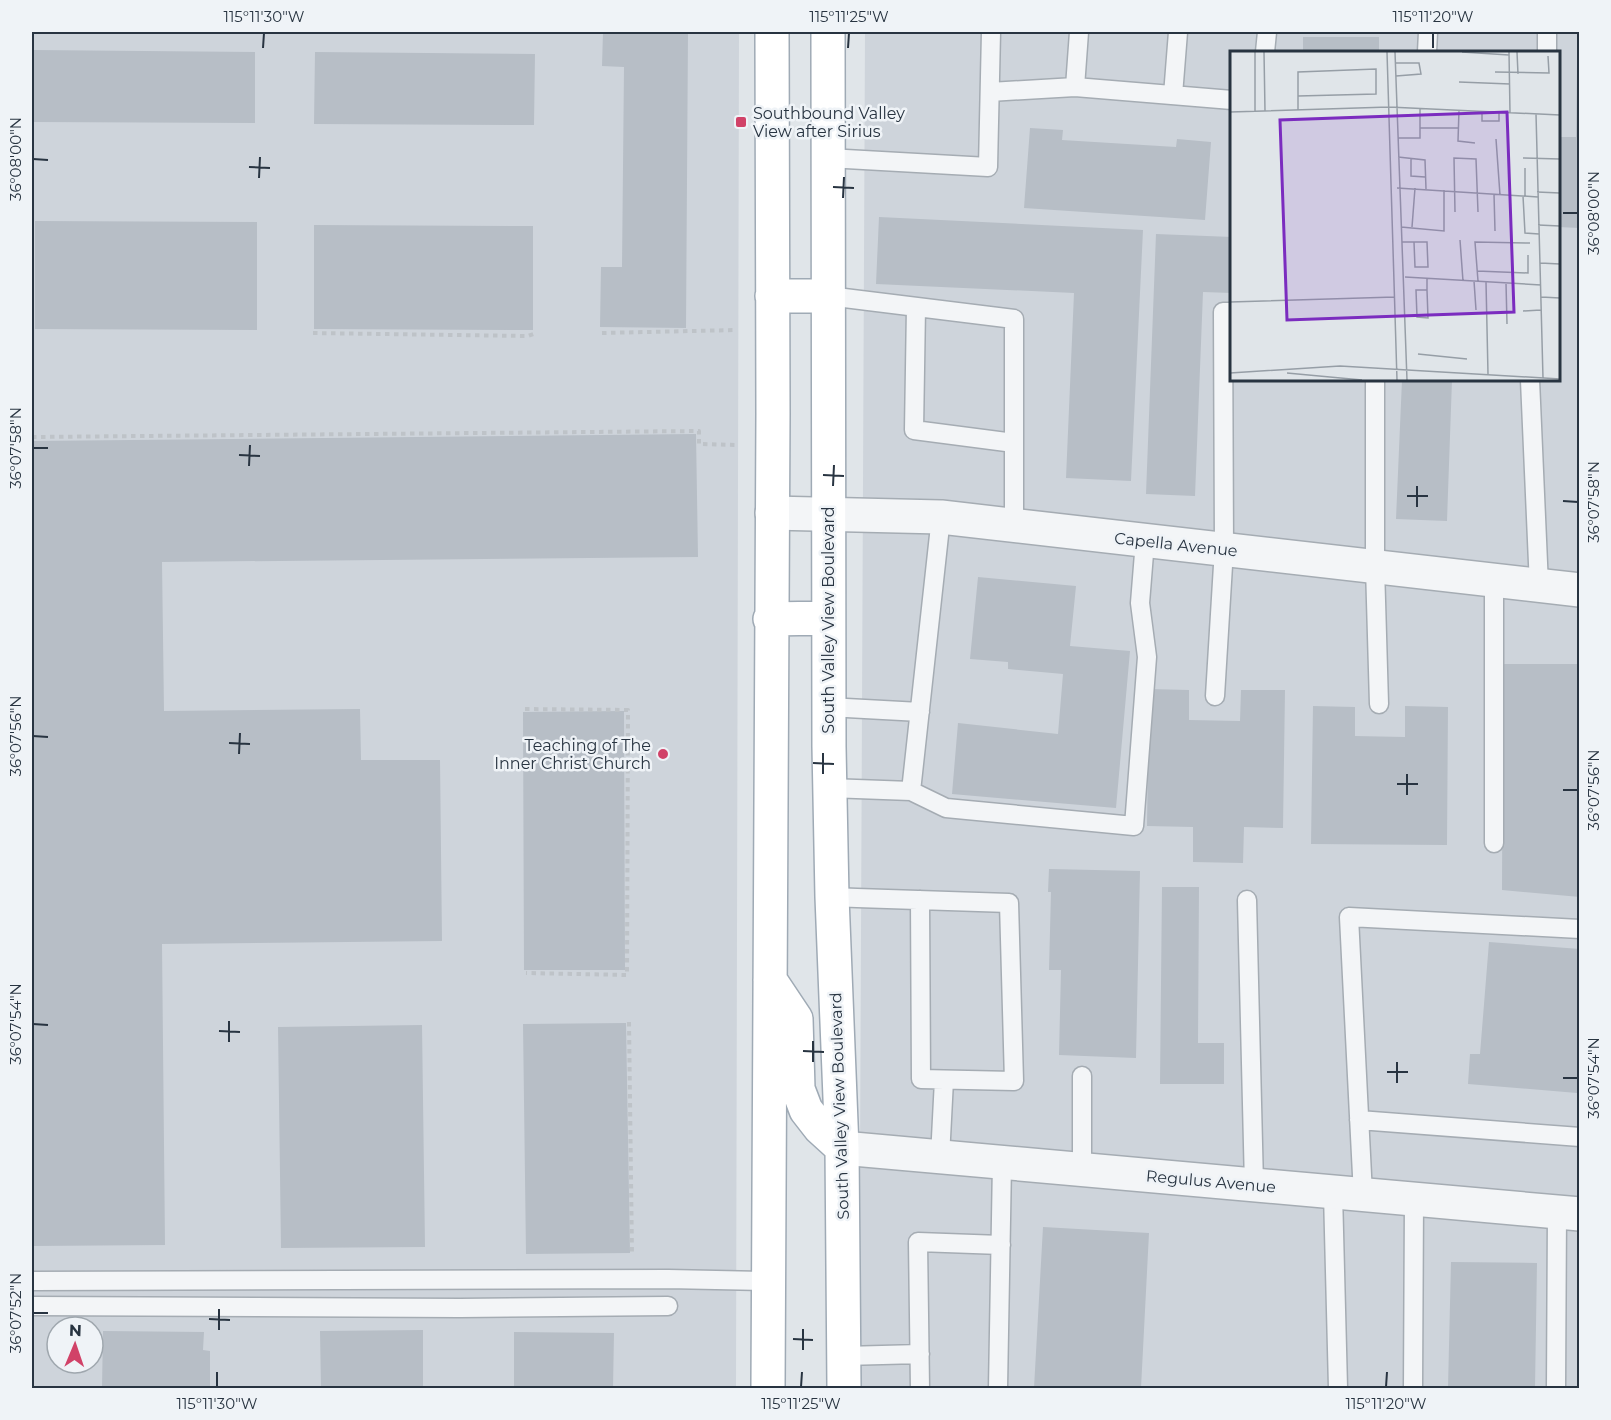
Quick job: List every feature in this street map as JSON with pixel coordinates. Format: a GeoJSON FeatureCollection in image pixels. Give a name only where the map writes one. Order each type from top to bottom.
{"type":"FeatureCollection","features":[{"type":"Feature","properties":{"kind":"main road"},"geometry":{"type":"LineString","coordinates":[[768,1389],[772,32]]}},
{"type":"Feature","properties":{"kind":"main road","name":"South Valley View Boulevard"},"geometry":{"type":"LineString","coordinates":[[828,32],[828,707],[832,897],[842,1149],[844,1389]]}},
{"type":"Feature","properties":{"kind":"main road"},"geometry":{"type":"LineString","coordinates":[[772,296],[828,296]]}},
{"type":"Feature","properties":{"kind":"main road"},"geometry":{"type":"LineString","coordinates":[[770,619],[828,618]]}},
{"type":"Feature","properties":{"kind":"main road"},"geometry":{"type":"LineString","coordinates":[[770,980],[796,1019],[798,1089],[806,1110],[820,1128],[842,1149]]}},
{"type":"Feature","properties":{"kind":"street","name":"Capella Avenue"},"geometry":{"type":"LineString","coordinates":[[772,513],[941,517],[1580,590]]}},
{"type":"Feature","properties":{"kind":"street","name":"Regulus Avenue"},"geometry":{"type":"LineString","coordinates":[[842,1149],[1568,1213]]}},
{"type":"Feature","properties":{"kind":"lane"},"geometry":{"type":"LineString","coordinates":[[828,158],[988,167],[991,32]]}},
{"type":"Feature","properties":{"kind":"lane"},"geometry":{"type":"LineString","coordinates":[[1075,87],[1079,32]]}},
{"type":"Feature","properties":{"kind":"lane"},"geometry":{"type":"LineString","coordinates":[[1173,95],[1178,32]]}},
{"type":"Feature","properties":{"kind":"lane"},"geometry":{"type":"LineString","coordinates":[[1265,51],[1267,32]]}},
{"type":"Feature","properties":{"kind":"lane"},"geometry":{"type":"LineString","coordinates":[[1427,51],[1428,32]]}},
{"type":"Feature","properties":{"kind":"lane"},"geometry":{"type":"LineString","coordinates":[[1547,32],[1547,51]]}},
{"type":"Feature","properties":{"kind":"lane"},"geometry":{"type":"LineString","coordinates":[[990,92],[1075,87],[1230,100]]}},
{"type":"Feature","properties":{"kind":"lane"},"geometry":{"type":"LineString","coordinates":[[828,296],[1014,319],[1014,526]]}},
{"type":"Feature","properties":{"kind":"lane"},"geometry":{"type":"LineString","coordinates":[[916,307],[914,430],[1014,442]]}},
{"type":"Feature","properties":{"kind":"lane"},"geometry":{"type":"LineString","coordinates":[[1215,696],[1224,549],[1223,312],[1230,312]]}},
{"type":"Feature","properties":{"kind":"lane"},"geometry":{"type":"LineString","coordinates":[[1375,381],[1375,567],[1379,704]]}},
{"type":"Feature","properties":{"kind":"lane"},"geometry":{"type":"LineString","coordinates":[[1530,381],[1539,586]]}},
{"type":"Feature","properties":{"kind":"lane"},"geometry":{"type":"LineString","coordinates":[[911,791],[941,517]]}},
{"type":"Feature","properties":{"kind":"lane"},"geometry":{"type":"LineString","coordinates":[[829,788],[911,791],[946,808],[1134,826],[1147,657],[1140,603],[1145,541]]}},
{"type":"Feature","properties":{"kind":"lane"},"geometry":{"type":"LineString","coordinates":[[1494,581],[1494,843]]}},
{"type":"Feature","properties":{"kind":"lane"},"geometry":{"type":"LineString","coordinates":[[828,707],[920,712]]}},
{"type":"Feature","properties":{"kind":"lane"},"geometry":{"type":"LineString","coordinates":[[832,897],[1009,903],[1014,1081],[921,1079],[920,900]]}},
{"type":"Feature","properties":{"kind":"lane"},"geometry":{"type":"LineString","coordinates":[[1247,900],[1254,1185]]}},
{"type":"Feature","properties":{"kind":"lane"},"geometry":{"type":"LineString","coordinates":[[1338,1389],[1348,1194],[1359,1120],[1349,916],[1580,929]]}},
{"type":"Feature","properties":{"kind":"lane"},"geometry":{"type":"LineString","coordinates":[[1082,1076],[1082,1170]]}},
{"type":"Feature","properties":{"kind":"lane"},"geometry":{"type":"LineString","coordinates":[[940,1157],[944,1080]]}},
{"type":"Feature","properties":{"kind":"lane"},"geometry":{"type":"LineString","coordinates":[[1359,1120],[1580,1137]]}},
{"type":"Feature","properties":{"kind":"lane"},"geometry":{"type":"LineString","coordinates":[[998,1389],[1002,1163]]}},
{"type":"Feature","properties":{"kind":"lane"},"geometry":{"type":"LineString","coordinates":[[1413,1389],[1414,1200]]}},
{"type":"Feature","properties":{"kind":"lane"},"geometry":{"type":"LineString","coordinates":[[1556,1389],[1568,1213]]}},
{"type":"Feature","properties":{"kind":"lane"},"geometry":{"type":"LineString","coordinates":[[920,1389],[918,1242],[1001,1245]]}},
{"type":"Feature","properties":{"kind":"lane"},"geometry":{"type":"LineString","coordinates":[[32,1281],[656,1279],[769,1281]]}},
{"type":"Feature","properties":{"kind":"lane"},"geometry":{"type":"LineString","coordinates":[[32,1306],[460,1308],[668,1306]]}},
{"type":"Feature","properties":{"kind":"lane"},"geometry":{"type":"LineString","coordinates":[[844,1356],[920,1354]]}},
{"type":"Feature","properties":{"kind":"path"},"geometry":{"type":"LineString","coordinates":[[602,333],[736,330]]}},
{"type":"Feature","properties":{"kind":"path"},"geometry":{"type":"LineString","coordinates":[[313,333],[528,336],[536,333]]}},
{"type":"Feature","properties":{"kind":"path"},"geometry":{"type":"LineString","coordinates":[[32,437],[699,432],[699,444],[736,445]]}},
{"type":"Feature","properties":{"kind":"path"},"geometry":{"type":"LineString","coordinates":[[525,709],[628,710],[627,975],[526,974]]}},
{"type":"Feature","properties":{"kind":"path"},"geometry":{"type":"LineString","coordinates":[[629,1022],[632,1263]]}},
{"type":"Feature","properties":{"kind":"shaded area"},"geometry":{"type":"Polygon","coordinates":[[[32,32],[739,32],[736,1388],[32,1388],[32,32]]]}},
{"type":"Feature","properties":{"kind":"shaded area"},"geometry":{"type":"Polygon","coordinates":[[[865,32],[1579,32],[1579,1388],[859,1388],[865,32]]]}},
{"type":"Feature","properties":{"kind":"building"},"geometry":{"type":"Polygon","coordinates":[[[603,32],[688,32],[686,328],[600,327],[601,267],[622,267],[624,67],[602,66],[603,32]]]}},
{"type":"Feature","properties":{"kind":"building"},"geometry":{"type":"Polygon","coordinates":[[[1303,37],[1379,37],[1379,51],[1303,51],[1303,37]]]}},
{"type":"Feature","properties":{"kind":"building"},"geometry":{"type":"Polygon","coordinates":[[[34,50],[255,52],[255,123],[33,122],[34,50]]]}},
{"type":"Feature","properties":{"kind":"building"},"geometry":{"type":"Polygon","coordinates":[[[315,52],[535,54],[534,125],[314,124],[315,52]]]}},
{"type":"Feature","properties":{"kind":"building"},"geometry":{"type":"Polygon","coordinates":[[[1577,60],[1580,60],[1580,228],[1560,227],[1560,137],[1576,137],[1577,60]]]}},
{"type":"Feature","properties":{"kind":"building"},"geometry":{"type":"Polygon","coordinates":[[[1030,128],[1063,130],[1062,140],[1176,147],[1177,139],[1211,142],[1205,220],[1024,208],[1030,128]]]}},
{"type":"Feature","properties":{"kind":"building"},"geometry":{"type":"Polygon","coordinates":[[[879,217],[1143,230],[1131,481],[1066,478],[1074,293],[876,284],[879,217]]]}},
{"type":"Feature","properties":{"kind":"building"},"geometry":{"type":"Polygon","coordinates":[[[35,221],[257,222],[257,330],[35,329],[35,221]]]}},
{"type":"Feature","properties":{"kind":"building"},"geometry":{"type":"Polygon","coordinates":[[[314,225],[533,226],[533,330],[314,329],[314,225]]]}},
{"type":"Feature","properties":{"kind":"building"},"geometry":{"type":"Polygon","coordinates":[[[1156,234],[1230,237],[1230,293],[1203,292],[1195,496],[1146,494],[1156,234]]]}},
{"type":"Feature","properties":{"kind":"building"},"geometry":{"type":"Polygon","coordinates":[[[1402,381],[1452,381],[1447,521],[1396,519],[1402,381]]]}},
{"type":"Feature","properties":{"kind":"building"},"geometry":{"type":"Polygon","coordinates":[[[696,434],[698,557],[162,562],[164,711],[360,709],[361,760],[440,760],[442,941],[162,944],[165,1245],[32,1246],[32,441],[696,434]]]}},
{"type":"Feature","properties":{"kind":"building"},"geometry":{"type":"Polygon","coordinates":[[[978,577],[1076,586],[1070,646],[1130,651],[1116,808],[952,794],[958,723],[1058,734],[1063,674],[1008,669],[1008,662],[970,659],[978,577]]]}},
{"type":"Feature","properties":{"kind":"building"},"geometry":{"type":"Polygon","coordinates":[[[1503,664],[1580,664],[1580,897],[1502,890],[1503,664]]]}},
{"type":"Feature","properties":{"kind":"building"},"geometry":{"type":"Polygon","coordinates":[[[1149,689],[1189,690],[1189,720],[1240,721],[1241,690],[1285,690],[1283,828],[1244,827],[1243,863],[1193,862],[1193,827],[1147,826],[1149,689]]]}},
{"type":"Feature","properties":{"kind":"building"},"geometry":{"type":"Polygon","coordinates":[[[1313,706],[1355,707],[1355,736],[1405,737],[1405,706],[1448,707],[1447,845],[1311,844],[1313,706]]]}},
{"type":"Feature","properties":{"kind":"building"},"geometry":{"type":"Polygon","coordinates":[[[624,711],[625,970],[524,970],[523,712],[624,711]]]}},
{"type":"Feature","properties":{"kind":"building"},"geometry":{"type":"Polygon","coordinates":[[[1049,869],[1140,871],[1136,1058],[1059,1055],[1061,970],[1049,970],[1051,892],[1048,892],[1049,869]]]}},
{"type":"Feature","properties":{"kind":"building"},"geometry":{"type":"Polygon","coordinates":[[[1162,887],[1199,887],[1198,1043],[1224,1043],[1224,1084],[1160,1084],[1162,887]]]}},
{"type":"Feature","properties":{"kind":"building"},"geometry":{"type":"Polygon","coordinates":[[[1489,942],[1580,949],[1580,1103],[1577,1103],[1577,1093],[1468,1084],[1470,1054],[1480,1054],[1489,942]]]}},
{"type":"Feature","properties":{"kind":"building"},"geometry":{"type":"Polygon","coordinates":[[[626,1023],[630,1253],[526,1254],[523,1024],[626,1023]]]}},
{"type":"Feature","properties":{"kind":"building"},"geometry":{"type":"Polygon","coordinates":[[[422,1025],[425,1247],[281,1248],[278,1027],[422,1025]]]}},
{"type":"Feature","properties":{"kind":"building"},"geometry":{"type":"Polygon","coordinates":[[[1043,1227],[1149,1233],[1141,1388],[1034,1388],[1043,1227]]]}},
{"type":"Feature","properties":{"kind":"building"},"geometry":{"type":"Polygon","coordinates":[[[1451,1262],[1537,1263],[1535,1388],[1448,1388],[1451,1262]]]}},
{"type":"Feature","properties":{"kind":"building"},"geometry":{"type":"Polygon","coordinates":[[[423,1330],[423,1388],[321,1388],[320,1331],[423,1330]]]}},
{"type":"Feature","properties":{"kind":"building"},"geometry":{"type":"Polygon","coordinates":[[[105,1331],[204,1332],[203,1350],[210,1351],[210,1388],[102,1388],[102,1375],[105,1375],[105,1331]]]}},
{"type":"Feature","properties":{"kind":"building"},"geometry":{"type":"Polygon","coordinates":[[[514,1332],[614,1333],[613,1388],[514,1388],[514,1332]]]}},
{"type":"Feature","properties":{"kind":"place","name":"Southbound Valley View after Sirius"},"geometry":{"type":"Point","coordinates":[741,122]}},
{"type":"Feature","properties":{"kind":"place","name":"Teaching of The Inner Christ Church"},"geometry":{"type":"Point","coordinates":[663,754]}}]}
